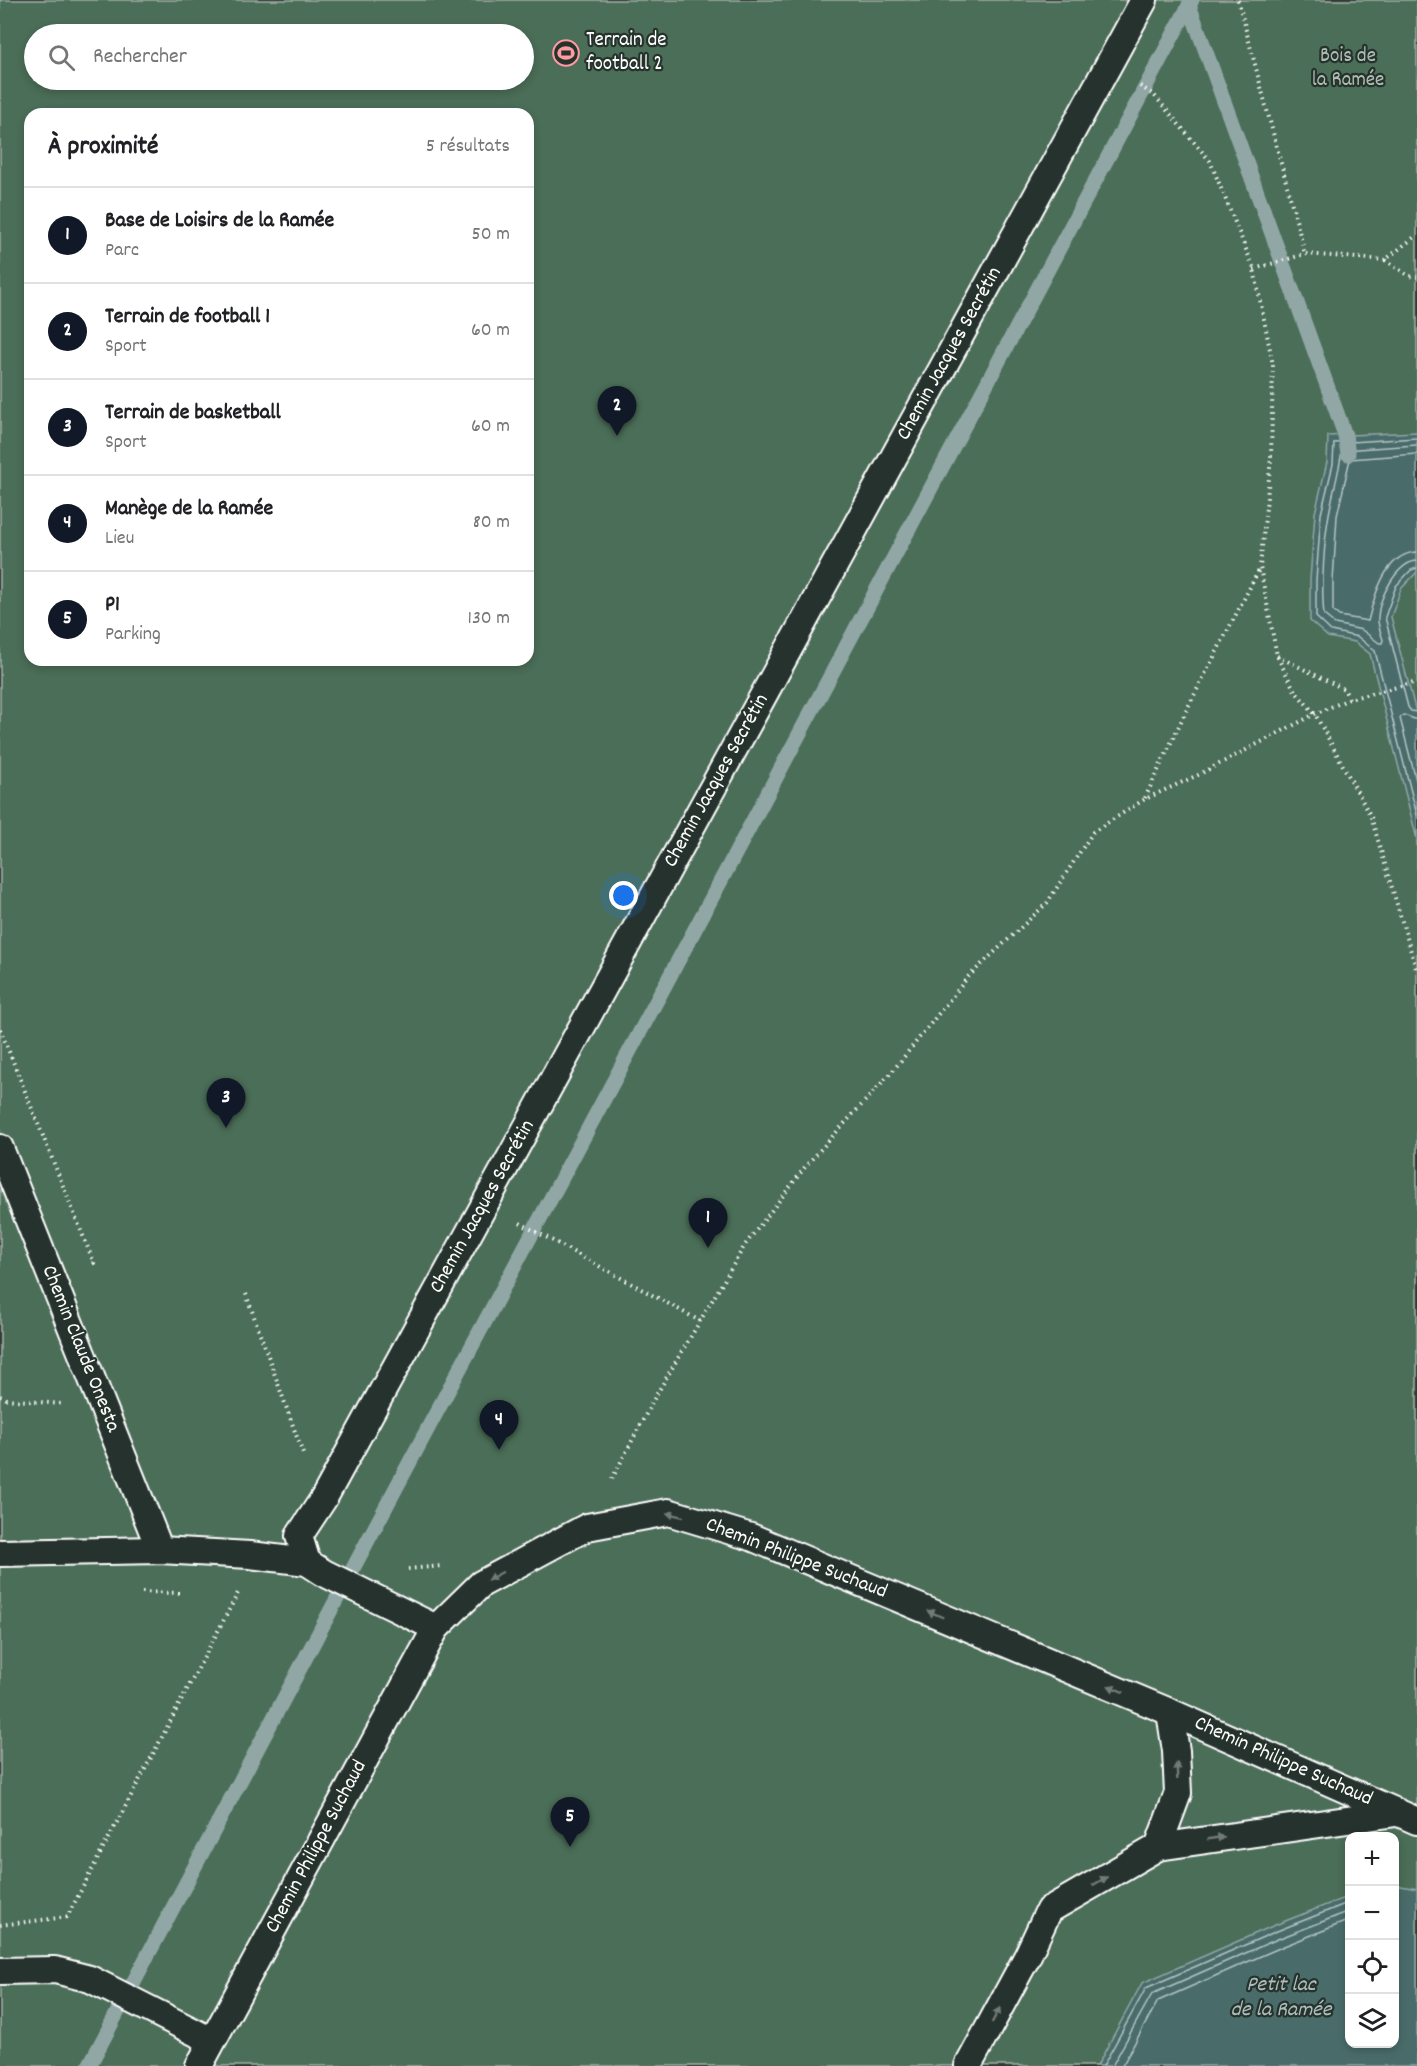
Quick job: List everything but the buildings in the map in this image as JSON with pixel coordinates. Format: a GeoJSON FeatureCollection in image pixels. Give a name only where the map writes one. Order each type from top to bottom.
{"type":"FeatureCollection","features":[{"type":"Feature","properties":{"kind":"lane","name":"Chemin Jacques Secrétin"},"geometry":{"type":"LineString","coordinates":[[316,1567],[299,1536],[324,1498],[1144,0]]}},
{"type":"Feature","properties":{"kind":"lane","name":"Chemin Claude Onesta"},"geometry":{"type":"LineString","coordinates":[[0,1149],[160,1550]]}},
{"type":"Feature","properties":{"kind":"lane","name":"Chemin Philippe Suchaud"},"geometry":{"type":"LineString","coordinates":[[199,2066],[436,1628],[481,1584],[587,1527],[668,1512],[751,1537],[1170,1712],[1407,1817]]}},
{"type":"Feature","properties":{"kind":"lane"},"geometry":{"type":"LineString","coordinates":[[0,1553],[160,1550],[250,1555],[316,1567],[436,1628]]}},
{"type":"Feature","properties":{"kind":"lane","name":"Chemin Philippe Suchaud"},"geometry":{"type":"LineString","coordinates":[[1158,1847],[1178,1793],[1176,1752],[1170,1712]]}},
{"type":"Feature","properties":{"kind":"lane","name":"Chemin Philippe Suchaud"},"geometry":{"type":"LineString","coordinates":[[969,2066],[1027,1957],[1049,1910],[1158,1847],[1407,1817]]}},
{"type":"Feature","properties":{"kind":"lane"},"geometry":{"type":"LineString","coordinates":[[0,1971],[55,1970],[90,1979],[212,2041]]}},
{"type":"Feature","properties":{"kind":"path"},"geometry":{"type":"LineString","coordinates":[[1238,0],[1305,254]]}},
{"type":"Feature","properties":{"kind":"path"},"geometry":{"type":"LineString","coordinates":[[1154,95],[1210,161],[1254,269],[1273,365],[1271,458],[1260,567],[1277,656],[1295,692],[1315,714],[1371,817],[1417,972]]}},
{"type":"Feature","properties":{"kind":"path"},"geometry":{"type":"LineString","coordinates":[[1386,260],[1417,235]]}},
{"type":"Feature","properties":{"kind":"path"},"geometry":{"type":"LineString","coordinates":[[1254,269],[1305,254],[1386,260],[1409,276],[1417,277]]}},
{"type":"Feature","properties":{"kind":"path"},"geometry":{"type":"LineString","coordinates":[[1145,799],[1186,711],[1260,567]]}},
{"type":"Feature","properties":{"kind":"path"},"geometry":{"type":"LineString","coordinates":[[1277,656],[1344,689],[1350,699]]}},
{"type":"Feature","properties":{"kind":"path"},"geometry":{"type":"LineString","coordinates":[[612,1479],[655,1397],[745,1245],[809,1162],[891,1073],[968,977],[1047,903],[1094,832],[1145,799],[1198,775],[1315,714],[1350,699],[1415,682]]}},
{"type":"Feature","properties":{"kind":"path"},"geometry":{"type":"LineString","coordinates":[[526,1226],[700,1321]]}},
{"type":"Feature","properties":{"kind":"path"},"geometry":{"type":"LineString","coordinates":[[246,1294],[311,1475],[324,1498]]}},
{"type":"Feature","properties":{"kind":"path"},"geometry":{"type":"LineString","coordinates":[[0,1396],[6,1399],[82,1405],[99,1397]]}},
{"type":"Feature","properties":{"kind":"path"},"geometry":{"type":"LineString","coordinates":[[0,1925],[67,1917],[238,1594],[250,1555]]}},
{"type":"Feature","properties":{"kind":"path"},"geometry":{"type":"LineString","coordinates":[[135,1592],[180,1593]]}},
{"type":"Feature","properties":{"kind":"path"},"geometry":{"type":"LineString","coordinates":[[226,1594],[248,1595]]}},
{"type":"Feature","properties":{"kind":"green space","name":"Bois de la Ramée"},"geometry":{"type":"Polygon","coordinates":[[[0,0],[1417,0],[1417,2066],[0,2066],[0,0]]]}},
{"type":"Feature","properties":{"kind":"water"},"geometry":{"type":"Polygon","coordinates":[[[1417,432],[1417,572],[1401,589],[1391,617],[1417,716],[1417,839],[1370,654],[1355,642],[1328,637],[1310,621],[1310,580],[1315,513],[1327,462],[1328,436],[1417,432]]]}},
{"type":"Feature","properties":{"kind":"water","name":"Petit lac de la Ramée"},"geometry":{"type":"Polygon","coordinates":[[[1399,1886],[1417,1889],[1417,2066],[1097,2066],[1142,1983],[1275,1925],[1345,1898],[1345,2048],[1399,2048],[1399,1886]]]}},
{"type":"Feature","properties":{"kind":"waterway"},"geometry":{"type":"LineString","coordinates":[[89,2066],[1192,0]]}},
{"type":"Feature","properties":{"kind":"waterway"},"geometry":{"type":"LineString","coordinates":[[1189,5],[1345,435],[1348,454]]}},
{"type":"Feature","properties":{"kind":"place","name":"Terrain de football 2"},"geometry":{"type":"Point","coordinates":[566,53]}},
{"type":"Feature","properties":{"kind":"place","name":"Terrain de football 1"},"geometry":{"type":"Point","coordinates":[617,436]}},
{"type":"Feature","properties":{"kind":"place","name":"Terrain de basketball"},"geometry":{"type":"Point","coordinates":[226,1128]}},
{"type":"Feature","properties":{"kind":"place","name":"Base de Loisirs de la Ramée"},"geometry":{"type":"Point","coordinates":[708,1248]}},
{"type":"Feature","properties":{"kind":"place","name":"Manège de la Ramée"},"geometry":{"type":"Point","coordinates":[499,1450]}},
{"type":"Feature","properties":{"kind":"place","name":"P1"},"geometry":{"type":"Point","coordinates":[570,1847]}}]}
